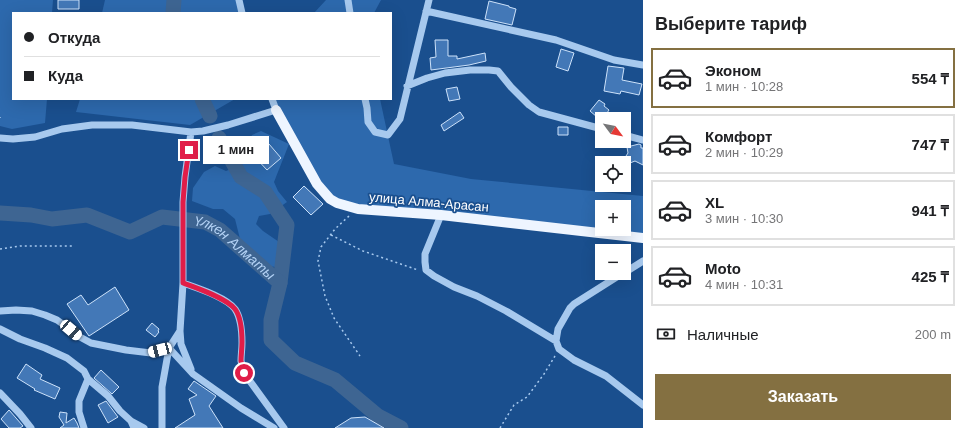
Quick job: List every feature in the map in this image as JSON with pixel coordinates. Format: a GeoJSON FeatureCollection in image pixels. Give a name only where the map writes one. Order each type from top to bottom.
{"type":"FeatureCollection","features":[{"type":"Feature","properties":{"kind":"main road","name":"улица Алма-Арасан"},"geometry":{"type":"LineString","coordinates":[[276,110],[317,184],[330,199],[337,204],[358,209],[441,215],[643,238]]}},
{"type":"Feature","properties":{"kind":"street"},"geometry":{"type":"LineString","coordinates":[[240,0],[242,12]]}},
{"type":"Feature","properties":{"kind":"street"},"geometry":{"type":"LineString","coordinates":[[348,0],[350,12]]}},
{"type":"Feature","properties":{"kind":"street"},"geometry":{"type":"LineString","coordinates":[[365,100],[368,122],[375,132],[388,135],[400,119],[429,0]]}},
{"type":"Feature","properties":{"kind":"street"},"geometry":{"type":"LineString","coordinates":[[426,11],[556,40],[614,60],[643,65]]}},
{"type":"Feature","properties":{"kind":"street"},"geometry":{"type":"LineString","coordinates":[[407,86],[445,73],[470,70],[498,71],[511,87],[529,105],[539,112],[595,127]]}},
{"type":"Feature","properties":{"kind":"street","name":"улица Алма-Арасан"},"geometry":{"type":"LineString","coordinates":[[272,100],[276,110]]}},
{"type":"Feature","properties":{"kind":"street"},"geometry":{"type":"LineString","coordinates":[[0,138],[13,139],[35,137],[62,130],[92,125],[132,125],[203,132],[276,110]]}},
{"type":"Feature","properties":{"kind":"street"},"geometry":{"type":"LineString","coordinates":[[191,132],[183,202],[183,283],[180,331],[182,344],[193,374]]}},
{"type":"Feature","properties":{"kind":"street"},"geometry":{"type":"LineString","coordinates":[[631,137],[643,140]]}},
{"type":"Feature","properties":{"kind":"street"},"geometry":{"type":"LineString","coordinates":[[441,215],[425,254],[426,270],[454,287],[477,296],[506,311],[556,341]]}},
{"type":"Feature","properties":{"kind":"street"},"geometry":{"type":"LineString","coordinates":[[631,269],[643,261]]}},
{"type":"Feature","properties":{"kind":"street"},"geometry":{"type":"LineString","coordinates":[[613,280],[570,308],[558,329],[556,341],[559,349],[574,360],[606,376],[643,405]]}},
{"type":"Feature","properties":{"kind":"street"},"geometry":{"type":"LineString","coordinates":[[183,283],[207,292],[224,301],[235,310],[239,318],[241,328],[241,362],[244,373],[284,428]]}},
{"type":"Feature","properties":{"kind":"street"},"geometry":{"type":"LineString","coordinates":[[0,311],[32,311],[46,315],[57,320],[91,343],[150,353],[169,348]]}},
{"type":"Feature","properties":{"kind":"street"},"geometry":{"type":"LineString","coordinates":[[0,329],[20,339],[46,348],[67,358],[84,371],[88,379],[108,396],[132,424],[144,428]]}},
{"type":"Feature","properties":{"kind":"street"},"geometry":{"type":"LineString","coordinates":[[162,428],[162,387],[169,348],[180,331]]}},
{"type":"Feature","properties":{"kind":"street"},"geometry":{"type":"LineString","coordinates":[[169,348],[193,374],[241,408],[274,428]]}},
{"type":"Feature","properties":{"kind":"street"},"geometry":{"type":"LineString","coordinates":[[84,428],[79,412],[79,400],[88,379]]}},
{"type":"Feature","properties":{"kind":"street"},"geometry":{"type":"LineString","coordinates":[[0,393],[31,428]]}},
{"type":"Feature","properties":{"kind":"path"},"geometry":{"type":"LineString","coordinates":[[358,209],[330,235],[321,247],[318,261],[325,296],[334,318],[360,356]]}},
{"type":"Feature","properties":{"kind":"path"},"geometry":{"type":"LineString","coordinates":[[330,235],[363,251],[417,270],[426,270]]}},
{"type":"Feature","properties":{"kind":"path"},"geometry":{"type":"LineString","coordinates":[[0,249],[20,246],[74,246]]}},
{"type":"Feature","properties":{"kind":"path"},"geometry":{"type":"LineString","coordinates":[[500,428],[514,405],[527,397],[544,374],[559,349]]}},
{"type":"Feature","properties":{"kind":"shaded area"},"geometry":{"type":"Polygon","coordinates":[[[0,0],[53,0],[52,12],[12,12],[12,100],[47,100],[45,123],[12,129],[0,126],[0,0]]]}},
{"type":"Feature","properties":{"kind":"shaded area"},"geometry":{"type":"Polygon","coordinates":[[[105,0],[240,0],[243,12],[102,12],[105,0]]]}},
{"type":"Feature","properties":{"kind":"shaded area"},"geometry":{"type":"Polygon","coordinates":[[[326,0],[381,0],[375,12],[315,12],[326,0]]]}},
{"type":"Feature","properties":{"kind":"shaded area"},"geometry":{"type":"Polygon","coordinates":[[[80,100],[233,100],[190,125],[76,112],[80,100]]]}},
{"type":"Feature","properties":{"kind":"shaded area"},"geometry":{"type":"Polygon","coordinates":[[[273,100],[380,100],[394,164],[471,179],[643,196],[643,238],[623,236],[631,236],[631,200],[595,200],[595,233],[358,209],[330,199],[273,100]]]}},
{"type":"Feature","properties":{"kind":"shaded area"},"geometry":{"type":"Polygon","coordinates":[[[261,131],[289,144],[274,182],[278,191],[287,202],[270,214],[259,216],[256,224],[263,231],[282,244],[276,267],[268,266],[240,239],[235,219],[223,209],[213,209],[192,201],[193,188],[204,172],[215,166],[226,171],[245,163],[244,151],[252,135],[261,131]]]}},
{"type":"Feature","properties":{"kind":"building"},"geometry":{"type":"Polygon","coordinates":[[[58,0],[79,0],[79,9],[58,9],[58,0]]]}},
{"type":"Feature","properties":{"kind":"building"},"geometry":{"type":"Polygon","coordinates":[[[489,1],[516,9],[512,25],[485,19],[489,1]]]}},
{"type":"Feature","properties":{"kind":"building"},"geometry":{"type":"Polygon","coordinates":[[[435,40],[448,40],[448,56],[457,56],[457,59],[485,53],[486,61],[469,65],[431,70],[430,58],[436,57],[435,40]]]}},
{"type":"Feature","properties":{"kind":"building"},"geometry":{"type":"Polygon","coordinates":[[[561,49],[574,53],[568,71],[556,67],[561,49]]]}},
{"type":"Feature","properties":{"kind":"building"},"geometry":{"type":"Polygon","coordinates":[[[608,66],[624,68],[622,80],[642,84],[639,95],[621,91],[620,94],[604,91],[608,66]]]}},
{"type":"Feature","properties":{"kind":"building"},"geometry":{"type":"Polygon","coordinates":[[[457,87],[460,99],[449,101],[446,89],[457,87]]]}},
{"type":"Feature","properties":{"kind":"building"},"geometry":{"type":"Polygon","coordinates":[[[599,100],[605,104],[604,106],[609,110],[608,112],[595,112],[595,115],[590,111],[599,100]]]}},
{"type":"Feature","properties":{"kind":"building"},"geometry":{"type":"Polygon","coordinates":[[[460,112],[464,118],[444,131],[441,125],[460,112]]]}},
{"type":"Feature","properties":{"kind":"building"},"geometry":{"type":"Polygon","coordinates":[[[558,127],[568,127],[568,135],[558,135],[558,127]]]}},
{"type":"Feature","properties":{"kind":"building"},"geometry":{"type":"Polygon","coordinates":[[[269,144],[281,158],[267,170],[254,156],[269,144]]]}},
{"type":"Feature","properties":{"kind":"building"},"geometry":{"type":"Polygon","coordinates":[[[639,144],[641,145],[641,148],[643,148],[643,165],[635,161],[631,163],[631,156],[626,156],[628,153],[627,148],[631,148],[631,146],[639,144]]]}},
{"type":"Feature","properties":{"kind":"building"},"geometry":{"type":"Polygon","coordinates":[[[304,186],[323,204],[311,215],[293,197],[304,186]]]}},
{"type":"Feature","properties":{"kind":"building"},"geometry":{"type":"Polygon","coordinates":[[[115,287],[129,310],[89,336],[67,304],[81,295],[88,305],[115,287]]]}},
{"type":"Feature","properties":{"kind":"building"},"geometry":{"type":"Polygon","coordinates":[[[152,323],[159,329],[159,332],[155,337],[146,330],[152,323]]]}},
{"type":"Feature","properties":{"kind":"building"},"geometry":{"type":"Polygon","coordinates":[[[26,364],[42,375],[40,379],[60,388],[55,399],[34,390],[35,389],[17,378],[26,364]]]}},
{"type":"Feature","properties":{"kind":"building"},"geometry":{"type":"Polygon","coordinates":[[[101,370],[119,387],[112,394],[94,378],[101,370]]]}},
{"type":"Feature","properties":{"kind":"building"},"geometry":{"type":"Polygon","coordinates":[[[194,381],[216,396],[209,406],[223,428],[175,428],[195,415],[189,399],[197,395],[188,389],[194,381]]]}},
{"type":"Feature","properties":{"kind":"building"},"geometry":{"type":"Polygon","coordinates":[[[106,401],[118,417],[108,423],[98,405],[106,401]]]}},
{"type":"Feature","properties":{"kind":"building"},"geometry":{"type":"Polygon","coordinates":[[[9,410],[23,426],[20,428],[9,428],[1,419],[9,410]]]}},
{"type":"Feature","properties":{"kind":"building"},"geometry":{"type":"Polygon","coordinates":[[[60,412],[67,413],[66,423],[74,418],[79,428],[60,428],[64,425],[59,417],[60,412]]]}},
{"type":"Feature","properties":{"kind":"building"},"geometry":{"type":"Polygon","coordinates":[[[365,417],[384,428],[335,428],[351,418],[365,417]]]}},
{"type":"Feature","properties":{"kind":"waterway"},"geometry":{"type":"LineString","coordinates":[[173,12],[174,0]]}},
{"type":"Feature","properties":{"kind":"waterway"},"geometry":{"type":"LineString","coordinates":[[202,100],[210,116]]}},
{"type":"Feature","properties":{"kind":"waterway"},"geometry":{"type":"LineString","coordinates":[[219,138],[241,177],[265,192],[287,225],[280,283]]}},
{"type":"Feature","properties":{"kind":"waterway","name":"Үлкен Алматы"},"geometry":{"type":"LineString","coordinates":[[0,213],[31,215],[52,219],[87,215],[130,232],[162,217],[205,222],[220,230],[280,283],[271,320],[271,340],[295,363],[335,380],[378,416],[401,428]]}},
{"type":"Feature","properties":{"kind":"route"},"geometry":{"type":"LineString","coordinates":[[189,150],[183,202],[183,283],[207,292],[224,301],[235,310],[239,318],[241,328],[241,362],[244,373]]}}]}
